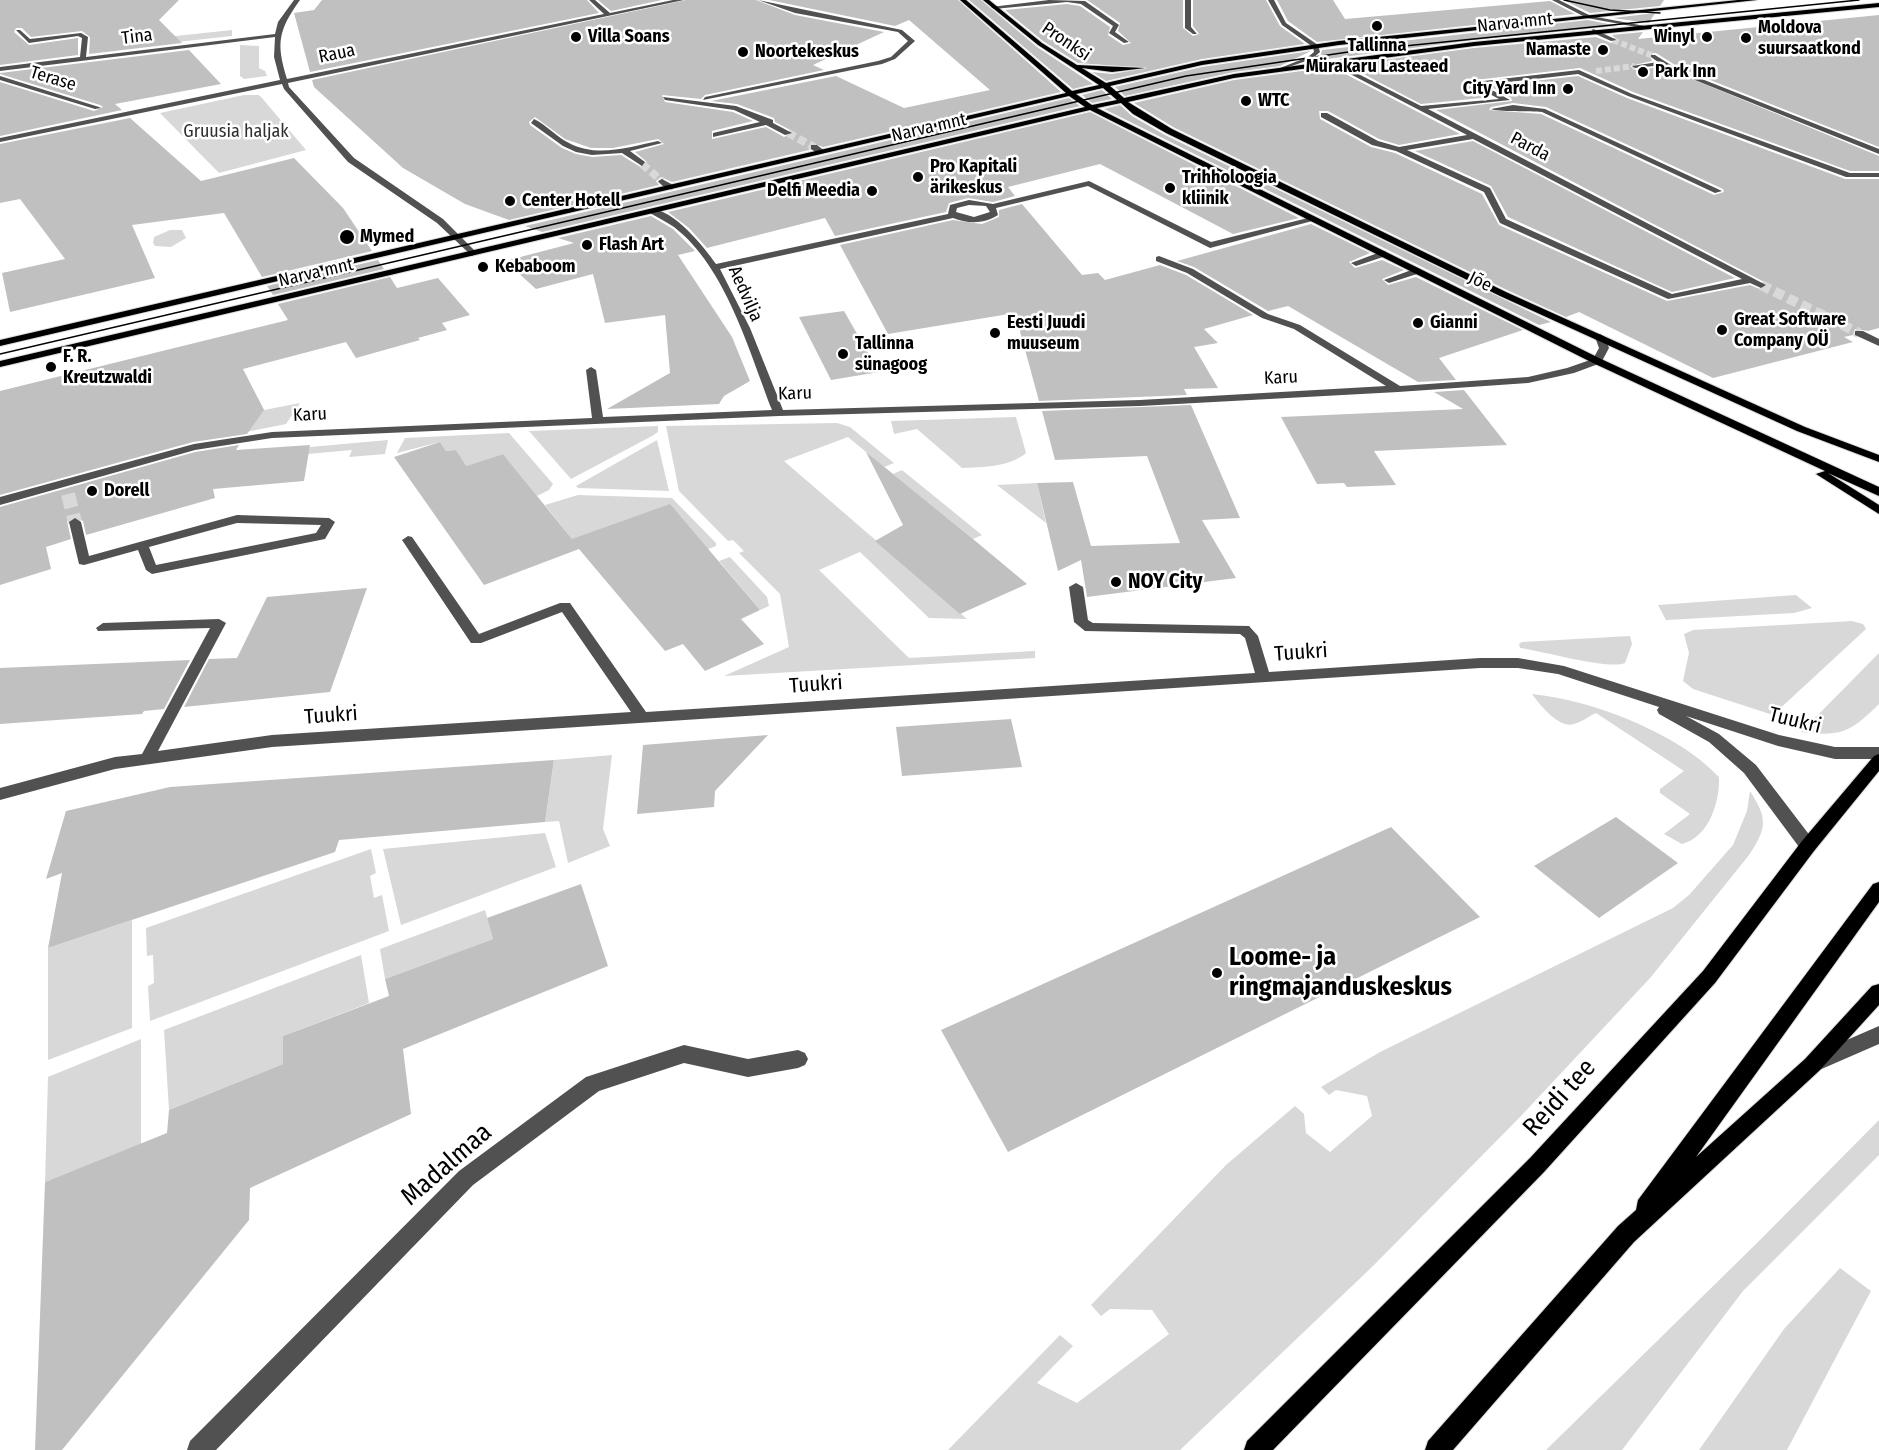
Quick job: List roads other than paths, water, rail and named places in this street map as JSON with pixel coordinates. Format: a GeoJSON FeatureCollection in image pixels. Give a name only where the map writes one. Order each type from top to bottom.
{"type":"FeatureCollection","features":[{"type":"Feature","properties":{"kind":"main road","name":"Pronksi"},"geometry":{"type":"LineString","coordinates":[[963,0],[1071,93]]}},
{"type":"Feature","properties":{"kind":"main road","name":"Pronksi"},"geometry":{"type":"LineString","coordinates":[[986,0],[1040,44],[1104,85]]}},
{"type":"Feature","properties":{"kind":"main road","name":"Narva mnt"},"geometry":{"type":"LineString","coordinates":[[0,343],[1202,63],[1316,46],[1754,0]]}},
{"type":"Feature","properties":{"kind":"main road","name":"Narva mnt"},"geometry":{"type":"LineString","coordinates":[[0,364],[1123,100],[1282,69],[1642,26],[1879,4]]}},
{"type":"Feature","properties":{"kind":"main road"},"geometry":{"type":"LineString","coordinates":[[1069,64],[1112,70],[1202,63]]}},
{"type":"Feature","properties":{"kind":"main road","name":"Jõe"},"geometry":{"type":"LineString","coordinates":[[1104,85],[1141,116],[1427,258],[1801,429],[1879,459]]}},
{"type":"Feature","properties":{"kind":"main road","name":"Jõe"},"geometry":{"type":"LineString","coordinates":[[1071,93],[1089,108],[1597,361],[1879,492]]}},
{"type":"Feature","properties":{"kind":"main road"},"geometry":{"type":"LineString","coordinates":[[1771,442],[1879,510]]}},
{"type":"Feature","properties":{"kind":"main road","name":"Reidi tee"},"geometry":{"type":"LineString","coordinates":[[1256,1450],[1537,1165],[1709,977],[1808,846],[1879,760]]}},
{"type":"Feature","properties":{"kind":"main road"},"geometry":{"type":"LineString","coordinates":[[1437,1450],[1626,1234],[1879,889]]}},
{"type":"Feature","properties":{"kind":"main road"},"geometry":{"type":"LineString","coordinates":[[1626,1234],[1812,1065],[1879,992]]}},
{"type":"Feature","properties":{"kind":"street"},"geometry":{"type":"LineString","coordinates":[[297,0],[281,22],[278,35],[277,57],[283,81],[351,160],[440,221],[472,253]]}},
{"type":"Feature","properties":{"kind":"street"},"geometry":{"type":"LineString","coordinates":[[592,0],[609,15]]}},
{"type":"Feature","properties":{"kind":"street","name":"Raua"},"geometry":{"type":"LineString","coordinates":[[0,140],[681,0]]}},
{"type":"Feature","properties":{"kind":"street"},"geometry":{"type":"LineString","coordinates":[[705,99],[879,63],[893,58],[912,41],[900,31],[795,11],[761,0]]}},
{"type":"Feature","properties":{"kind":"street"},"geometry":{"type":"LineString","coordinates":[[994,6],[1067,0],[1083,2],[1117,26],[1111,32],[1126,42]]}},
{"type":"Feature","properties":{"kind":"street"},"geometry":{"type":"LineString","coordinates":[[1188,0],[1188,28],[1195,33]]}},
{"type":"Feature","properties":{"kind":"street"},"geometry":{"type":"LineString","coordinates":[[1271,0],[1284,24],[1316,46],[1314,56],[1282,69]]}},
{"type":"Feature","properties":{"kind":"street"},"geometry":{"type":"LineString","coordinates":[[1555,0],[1589,17],[1642,26]]}},
{"type":"Feature","properties":{"kind":"street"},"geometry":{"type":"LineString","coordinates":[[18,31],[29,41],[80,34],[85,37],[83,59]]}},
{"type":"Feature","properties":{"kind":"street"},"geometry":{"type":"LineString","coordinates":[[1593,32],[1612,40]]}},
{"type":"Feature","properties":{"kind":"street","name":"Tina"},"geometry":{"type":"LineString","coordinates":[[0,69],[278,35]]}},
{"type":"Feature","properties":{"kind":"street"},"geometry":{"type":"LineString","coordinates":[[1653,56],[1677,71],[1879,152]]}},
{"type":"Feature","properties":{"kind":"street","name":"Parda"},"geometry":{"type":"LineString","coordinates":[[1331,62],[1761,285]]}},
{"type":"Feature","properties":{"kind":"street"},"geometry":{"type":"LineString","coordinates":[[1635,66],[1665,63]]}},
{"type":"Feature","properties":{"kind":"street"},"geometry":{"type":"LineString","coordinates":[[1420,108],[1507,100],[1475,84],[1596,71]]}},
{"type":"Feature","properties":{"kind":"street"},"geometry":{"type":"LineString","coordinates":[[1579,72],[1630,95],[1850,175],[1879,175]]}},
{"type":"Feature","properties":{"kind":"street","name":"Terase"},"geometry":{"type":"LineString","coordinates":[[0,78],[97,108]]}},
{"type":"Feature","properties":{"kind":"street"},"geometry":{"type":"LineString","coordinates":[[665,98],[736,108],[770,122],[788,133]]}},
{"type":"Feature","properties":{"kind":"street"},"geometry":{"type":"LineString","coordinates":[[1461,114],[1513,107],[1543,110],[1718,191]]}},
{"type":"Feature","properties":{"kind":"street"},"geometry":{"type":"LineString","coordinates":[[1324,114],[1375,143],[1399,149],[1486,190],[1503,221],[1671,297],[1751,280]]}},
{"type":"Feature","properties":{"kind":"street"},"geometry":{"type":"LineString","coordinates":[[1439,117],[1450,115]]}},
{"type":"Feature","properties":{"kind":"street"},"geometry":{"type":"LineString","coordinates":[[534,121],[548,134],[580,153],[602,154],[658,143]]}},
{"type":"Feature","properties":{"kind":"street"},"geometry":{"type":"LineString","coordinates":[[716,135],[770,122]]}},
{"type":"Feature","properties":{"kind":"street"},"geometry":{"type":"LineString","coordinates":[[1399,149],[1475,136]]}},
{"type":"Feature","properties":{"kind":"street"},"geometry":{"type":"LineString","coordinates":[[814,147],[822,152]]}},
{"type":"Feature","properties":{"kind":"street"},"geometry":{"type":"LineString","coordinates":[[624,151],[642,164]]}},
{"type":"Feature","properties":{"kind":"street"},"geometry":{"type":"LineString","coordinates":[[662,181],[670,187]]}},
{"type":"Feature","properties":{"kind":"street"},"geometry":{"type":"LineString","coordinates":[[954,215],[951,210],[953,207],[963,203],[983,203],[993,207],[1089,183],[1210,245],[1312,220]]}},
{"type":"Feature","properties":{"kind":"street"},"geometry":{"type":"LineString","coordinates":[[716,267],[954,215],[966,219],[981,219],[995,213],[993,207]]}},
{"type":"Feature","properties":{"kind":"street","name":"Aedvilja"},"geometry":{"type":"LineString","coordinates":[[653,211],[688,234],[716,267],[779,413]]}},
{"type":"Feature","properties":{"kind":"street"},"geometry":{"type":"LineString","coordinates":[[1356,262],[1383,254]]}},
{"type":"Feature","properties":{"kind":"street"},"geometry":{"type":"LineString","coordinates":[[1159,259],[1190,271],[1265,316],[1297,327],[1398,389]]}},
{"type":"Feature","properties":{"kind":"street"},"geometry":{"type":"LineString","coordinates":[[1389,280],[1417,271]]}},
{"type":"Feature","properties":{"kind":"street"},"geometry":{"type":"LineString","coordinates":[[1859,333],[1879,343]]}},
{"type":"Feature","properties":{"kind":"street"},"geometry":{"type":"LineString","coordinates":[[1597,361],[1604,348],[1600,337]]}},
{"type":"Feature","properties":{"kind":"street","name":"Karu"},"geometry":{"type":"LineString","coordinates":[[0,501],[67,488],[194,447],[272,435],[779,413],[1140,403],[1398,389],[1528,380],[1570,371],[1597,361]]}},
{"type":"Feature","properties":{"kind":"street"},"geometry":{"type":"LineString","coordinates":[[591,370],[598,420]]}},
{"type":"Feature","properties":{"kind":"street"},"geometry":{"type":"LineString","coordinates":[[75,522],[84,561],[142,545],[237,519],[329,522],[321,536],[152,570],[142,545]]}},
{"type":"Feature","properties":{"kind":"street"},"geometry":{"type":"LineString","coordinates":[[408,540],[476,640],[565,606],[642,717]]}},
{"type":"Feature","properties":{"kind":"street"},"geometry":{"type":"LineString","coordinates":[[1076,587],[1081,622],[1090,628],[1244,629],[1251,636],[1263,677]]}},
{"type":"Feature","properties":{"kind":"street"},"geometry":{"type":"LineString","coordinates":[[103,628],[219,623],[147,758]]}},
{"type":"Feature","properties":{"kind":"street","name":"Tuukri"},"geometry":{"type":"LineString","coordinates":[[0,794],[115,763],[272,741],[1480,663],[1518,663],[1560,669],[1778,740],[1835,753],[1879,753]]}},
{"type":"Feature","properties":{"kind":"street","name":"Tuukri"},"geometry":{"type":"LineString","coordinates":[[1635,694],[1714,738],[1741,761],[1784,810],[1808,846]]}},
{"type":"Feature","properties":{"kind":"street"},"geometry":{"type":"LineString","coordinates":[[1812,1065],[1879,1035]]}},
{"type":"Feature","properties":{"kind":"street","name":"Madalmaa"},"geometry":{"type":"LineString","coordinates":[[199,1450],[466,1178],[593,1084],[684,1054],[748,1068],[798,1059]]}},
{"type":"Feature","properties":{"kind":"tunnel"},"geometry":{"type":"LineString","coordinates":[[1613,40],[1653,56]]}},
{"type":"Feature","properties":{"kind":"tunnel"},"geometry":{"type":"LineString","coordinates":[[1596,71],[1635,66]]}},
{"type":"Feature","properties":{"kind":"tunnel"},"geometry":{"type":"LineString","coordinates":[[788,133],[814,147]]}},
{"type":"Feature","properties":{"kind":"tunnel"},"geometry":{"type":"LineString","coordinates":[[642,164],[662,181]]}},
{"type":"Feature","properties":{"kind":"tunnel"},"geometry":{"type":"LineString","coordinates":[[1761,285],[1859,333]]}},
{"type":"Feature","properties":{"kind":"tunnel"},"geometry":{"type":"LineString","coordinates":[[68,494],[75,522]]}},
{"type":"Feature","properties":{"kind":"tram line"},"geometry":{"type":"LineString","coordinates":[[1564,0],[1610,10],[1660,13]]}},
{"type":"Feature","properties":{"kind":"tram line"},"geometry":{"type":"LineString","coordinates":[[0,354],[1186,76],[1355,51],[1859,0]]}},
{"type":"Feature","properties":{"kind":"place","name":"Tallinna Mürakaru Lasteaed"},"geometry":{"type":"Point","coordinates":[1377,26]}},
{"type":"Feature","properties":{"kind":"place","name":"Villa Soans"},"geometry":{"type":"Point","coordinates":[576,37]}},
{"type":"Feature","properties":{"kind":"place","name":"Winyl"},"geometry":{"type":"Point","coordinates":[1707,37]}},
{"type":"Feature","properties":{"kind":"place","name":"Moldova suursaatkond"},"geometry":{"type":"Point","coordinates":[1746,38]}},
{"type":"Feature","properties":{"kind":"place","name":"Namaste"},"geometry":{"type":"Point","coordinates":[1603,50]}},
{"type":"Feature","properties":{"kind":"place","name":"Noortekeskus"},"geometry":{"type":"Point","coordinates":[743,52]}},
{"type":"Feature","properties":{"kind":"place","name":"Park Inn"},"geometry":{"type":"Point","coordinates":[1643,72]}},
{"type":"Feature","properties":{"kind":"place","name":"City Yard Inn"},"geometry":{"type":"Point","coordinates":[1568,89]}},
{"type":"Feature","properties":{"kind":"place","name":"WTC"},"geometry":{"type":"Point","coordinates":[1246,101]}},
{"type":"Feature","properties":{"kind":"place","name":"Pro Kapitali ärikeskus"},"geometry":{"type":"Point","coordinates":[918,177]}},
{"type":"Feature","properties":{"kind":"place","name":"Trihholoogia kliinik"},"geometry":{"type":"Point","coordinates":[1170,188]}},
{"type":"Feature","properties":{"kind":"place","name":"Delfi Meedia"},"geometry":{"type":"Point","coordinates":[872,191]}},
{"type":"Feature","properties":{"kind":"place","name":"Center Hotell"},"geometry":{"type":"Point","coordinates":[510,201]}},
{"type":"Feature","properties":{"kind":"place","name":"Mymed"},"geometry":{"type":"Point","coordinates":[347,237]}},
{"type":"Feature","properties":{"kind":"place","name":"Flash Art"},"geometry":{"type":"Point","coordinates":[587,245]}},
{"type":"Feature","properties":{"kind":"place","name":"Kebaboom"},"geometry":{"type":"Point","coordinates":[483,267]}},
{"type":"Feature","properties":{"kind":"place","name":"Gianni"},"geometry":{"type":"Point","coordinates":[1418,323]}},
{"type":"Feature","properties":{"kind":"place","name":"Great Software Company OÜ"},"geometry":{"type":"Point","coordinates":[1722,330]}},
{"type":"Feature","properties":{"kind":"place","name":"Eesti Juudi muuseum"},"geometry":{"type":"Point","coordinates":[995,333]}},
{"type":"Feature","properties":{"kind":"place","name":"Tallinna sünagoog"},"geometry":{"type":"Point","coordinates":[843,354]}},
{"type":"Feature","properties":{"kind":"place","name":"F. R. Kreutzwaldi"},"geometry":{"type":"Point","coordinates":[51,367]}},
{"type":"Feature","properties":{"kind":"place","name":"Dorell"},"geometry":{"type":"Point","coordinates":[92,491]}},
{"type":"Feature","properties":{"kind":"place","name":"NOY City"},"geometry":{"type":"Point","coordinates":[1116,582]}},
{"type":"Feature","properties":{"kind":"place","name":"Loome- ja ringmajanduskeskus"},"geometry":{"type":"Point","coordinates":[1217,973]}},
{"type":"Feature","properties":{"kind":"park label","name":"Gruusia haljak"},"geometry":{"type":"Point","coordinates":[236,132]}}]}
